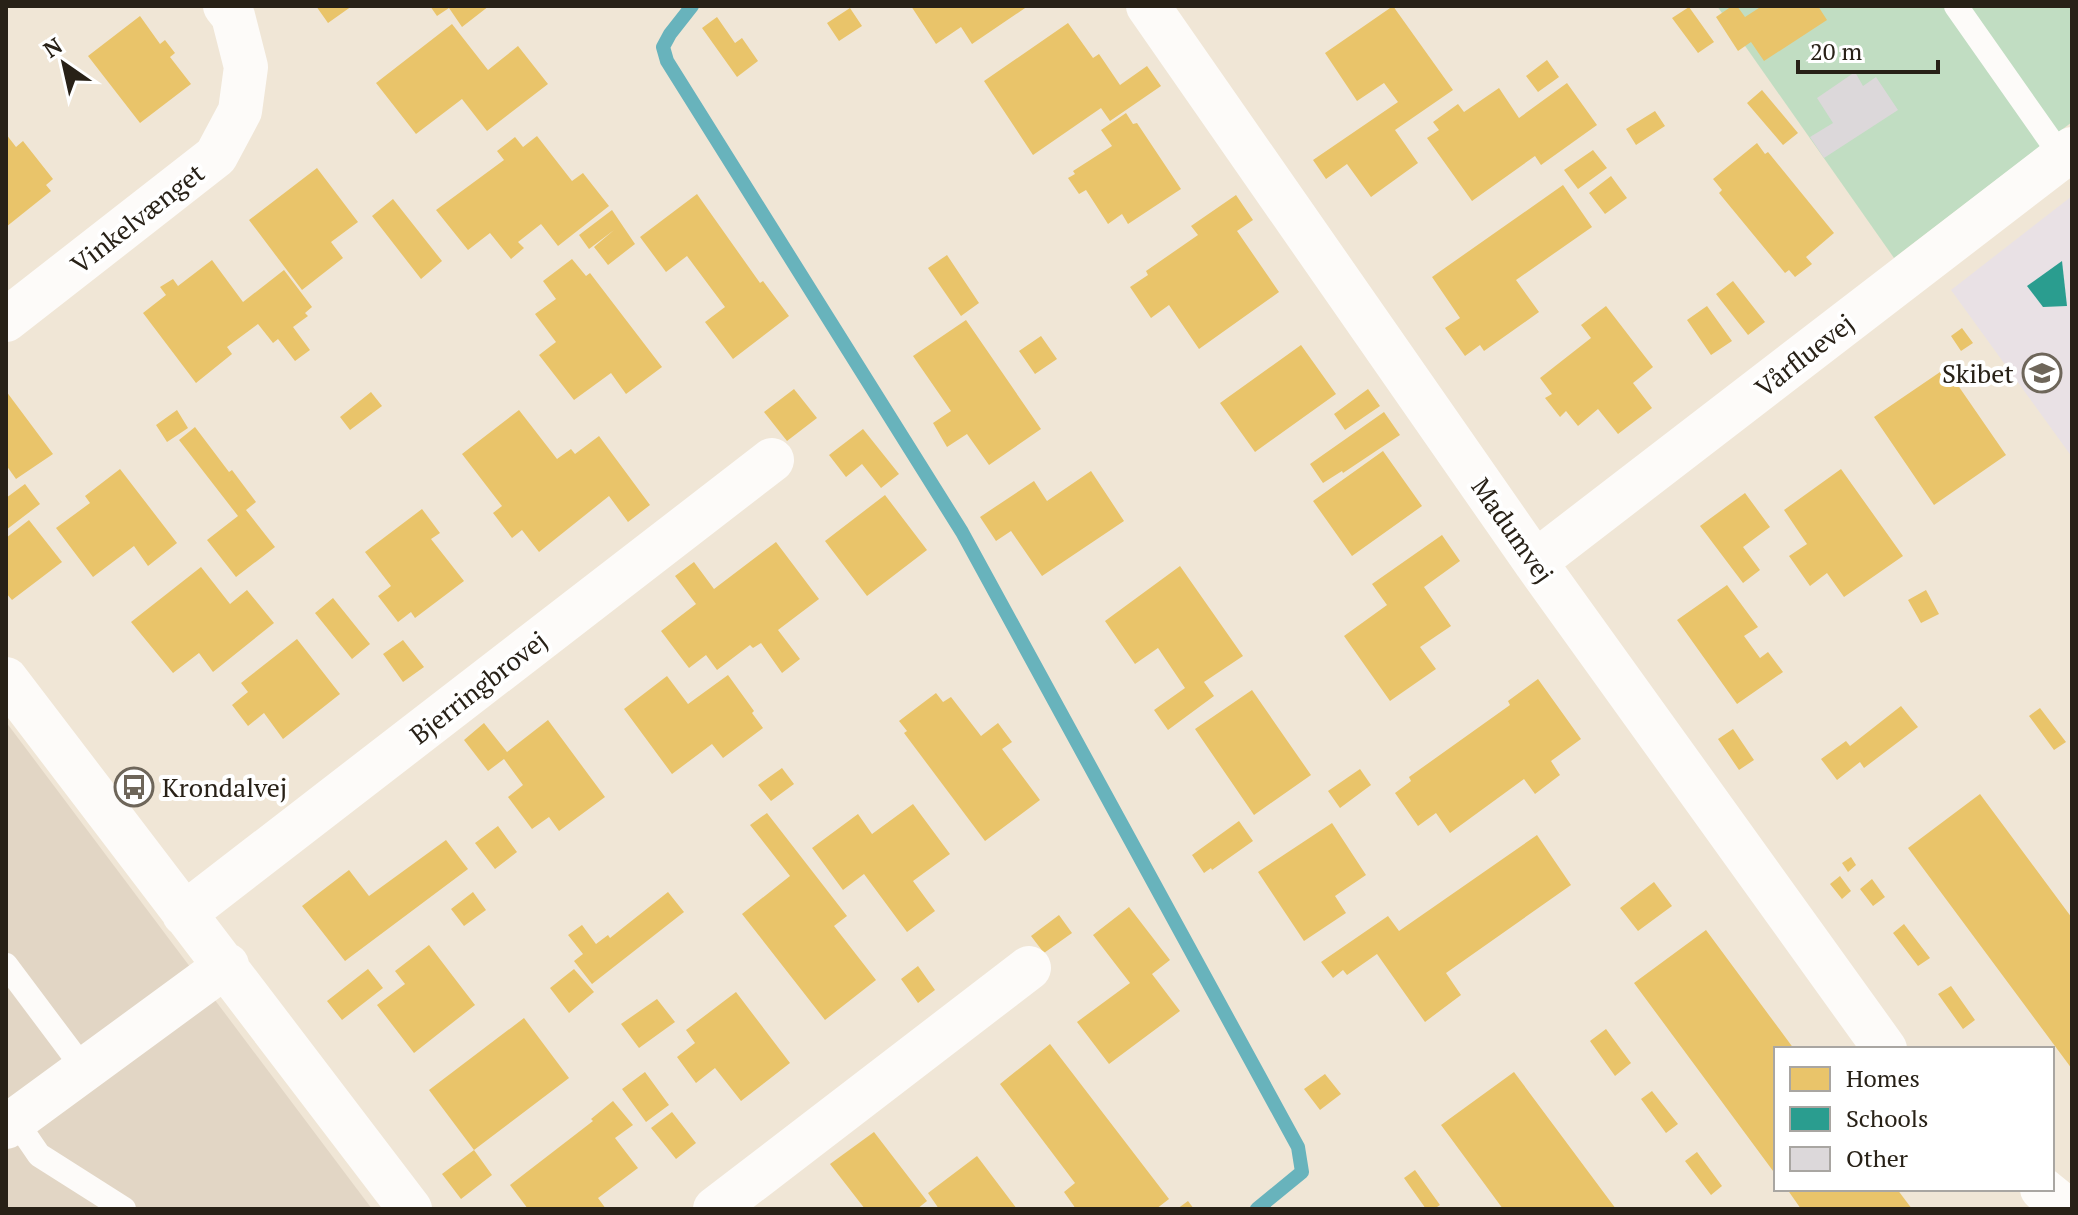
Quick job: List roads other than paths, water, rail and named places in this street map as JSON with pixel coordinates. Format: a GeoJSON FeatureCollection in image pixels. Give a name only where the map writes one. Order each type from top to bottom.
{"type":"FeatureCollection","features":[{"type":"Feature","properties":{"kind":"street","name":"Vinkelvænget"},"geometry":{"type":"LineString","coordinates":[[6,320],[216,156],[240,111],[246,67],[233,16],[225,6]]}},
{"type":"Feature","properties":{"kind":"street","name":"Madumvej"},"geometry":{"type":"LineString","coordinates":[[1148,6],[1535,562],[1884,1047]]}},
{"type":"Feature","properties":{"kind":"street","name":"Vårfluevej"},"geometry":{"type":"LineString","coordinates":[[1535,562],[2067,153]]}},
{"type":"Feature","properties":{"kind":"street","name":"Bjerringbrovej"},"geometry":{"type":"LineString","coordinates":[[184,914],[772,460]]}},
{"type":"Feature","properties":{"kind":"street"},"geometry":{"type":"LineString","coordinates":[[6,679],[410,1209]]}},
{"type":"Feature","properties":{"kind":"street"},"geometry":{"type":"LineString","coordinates":[[10,1123],[227,965]]}},
{"type":"Feature","properties":{"kind":"street"},"geometry":{"type":"LineString","coordinates":[[715,1209],[1029,968]]}},
{"type":"Feature","properties":{"kind":"street"},"geometry":{"type":"LineString","coordinates":[[2044,1191],[2067,1209]]}},
{"type":"Feature","properties":{"kind":"lane"},"geometry":{"type":"LineString","coordinates":[[1956,6],[2067,153]]}},
{"type":"Feature","properties":{"kind":"lane"},"geometry":{"type":"LineString","coordinates":[[6,965],[84,1069]]}},
{"type":"Feature","properties":{"kind":"lane"},"geometry":{"type":"LineString","coordinates":[[10,1123],[39,1155],[124,1209]]}},
{"type":"Feature","properties":{"kind":"waterway"},"geometry":{"type":"LineString","coordinates":[[692,6],[663,47],[667,61],[962,532],[1298,1147],[1302,1172],[1257,1209]]}},
{"type":"Feature","properties":{"kind":"place","name":"Skibet"},"geometry":{"type":"Point","coordinates":[2042,373]}},
{"type":"Feature","properties":{"kind":"place","name":"Krondalvej"},"geometry":{"type":"Point","coordinates":[134,787]}}]}
